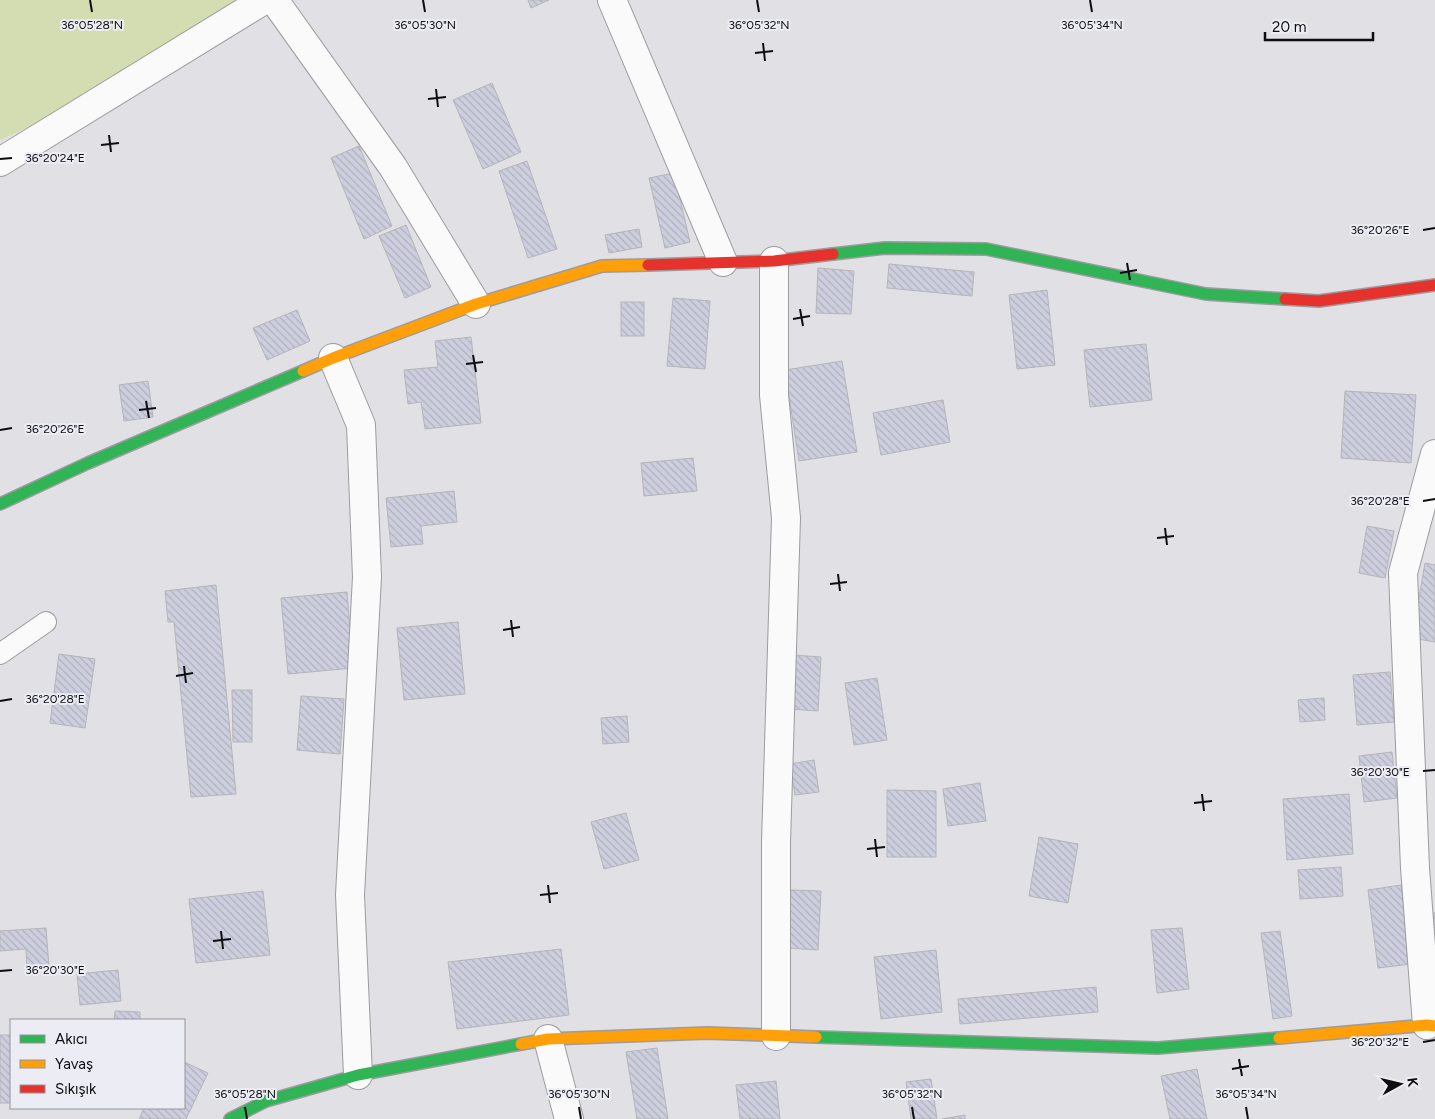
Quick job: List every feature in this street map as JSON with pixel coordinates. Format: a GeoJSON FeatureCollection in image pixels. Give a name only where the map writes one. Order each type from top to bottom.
{"type":"FeatureCollection","features":[{"type":"Feature","properties":{"kind":"street"},"geometry":{"type":"LineString","coordinates":[[0,162],[264,0]]}},
{"type":"Feature","properties":{"kind":"street"},"geometry":{"type":"LineString","coordinates":[[274,0],[393,167],[476,304]]}},
{"type":"Feature","properties":{"kind":"street"},"geometry":{"type":"LineString","coordinates":[[612,0],[723,262]]}},
{"type":"Feature","properties":{"kind":"street"},"geometry":{"type":"LineString","coordinates":[[0,504],[97,459],[333,358],[476,304],[602,266],[774,261],[885,248],[986,249],[1206,294],[1319,301],[1435,285]]}},
{"type":"Feature","properties":{"kind":"street"},"geometry":{"type":"LineString","coordinates":[[774,261],[774,394],[786,518],[776,843],[776,1036]]}},
{"type":"Feature","properties":{"kind":"street"},"geometry":{"type":"LineString","coordinates":[[333,358],[361,425],[367,577],[350,896],[358,1075]]}},
{"type":"Feature","properties":{"kind":"street"},"geometry":{"type":"LineString","coordinates":[[230,1119],[266,1101],[358,1075],[548,1039],[708,1033],[1158,1048],[1431,1026],[1425,867],[1403,574],[1435,454]]}},
{"type":"Feature","properties":{"kind":"street"},"geometry":{"type":"LineString","coordinates":[[548,1039],[569,1119]]}},
{"type":"Feature","properties":{"kind":"lane"},"geometry":{"type":"LineString","coordinates":[[0,654],[46,622]]}},
{"type":"Feature","properties":{"kind":"green space"},"geometry":{"type":"Polygon","coordinates":[[[0,0],[264,0],[218,42],[0,140],[0,0]]]}},
{"type":"Feature","properties":{"kind":"building"},"geometry":{"type":"Polygon","coordinates":[[[528,0],[549,0],[531,8],[528,0]]]}},
{"type":"Feature","properties":{"kind":"building"},"geometry":{"type":"Polygon","coordinates":[[[492,83],[521,152],[483,169],[453,100],[492,83]]]}},
{"type":"Feature","properties":{"kind":"building"},"geometry":{"type":"Polygon","coordinates":[[[359,146],[392,226],[364,239],[331,158],[359,146]]]}},
{"type":"Feature","properties":{"kind":"building"},"geometry":{"type":"Polygon","coordinates":[[[527,161],[557,249],[528,258],[499,171],[527,161]]]}},
{"type":"Feature","properties":{"kind":"building"},"geometry":{"type":"Polygon","coordinates":[[[674,173],[690,242],[665,248],[649,178],[674,173]]]}},
{"type":"Feature","properties":{"kind":"building"},"geometry":{"type":"Polygon","coordinates":[[[406,225],[431,287],[405,298],[379,236],[406,225]]]}},
{"type":"Feature","properties":{"kind":"building"},"geometry":{"type":"Polygon","coordinates":[[[639,229],[642,247],[609,253],[605,235],[639,229]]]}},
{"type":"Feature","properties":{"kind":"building"},"geometry":{"type":"Polygon","coordinates":[[[889,264],[974,272],[972,296],[887,288],[889,264]]]}},
{"type":"Feature","properties":{"kind":"building"},"geometry":{"type":"Polygon","coordinates":[[[818,268],[854,271],[851,314],[816,313],[818,268]]]}},
{"type":"Feature","properties":{"kind":"building"},"geometry":{"type":"Polygon","coordinates":[[[1047,290],[1055,365],[1017,369],[1009,295],[1047,290]]]}},
{"type":"Feature","properties":{"kind":"building"},"geometry":{"type":"Polygon","coordinates":[[[673,298],[710,301],[705,369],[667,366],[673,298]]]}},
{"type":"Feature","properties":{"kind":"building"},"geometry":{"type":"Polygon","coordinates":[[[621,302],[644,302],[644,336],[621,336],[621,302]]]}},
{"type":"Feature","properties":{"kind":"building"},"geometry":{"type":"Polygon","coordinates":[[[297,310],[310,341],[267,360],[253,328],[297,310]]]}},
{"type":"Feature","properties":{"kind":"building"},"geometry":{"type":"Polygon","coordinates":[[[471,337],[481,423],[425,429],[421,402],[408,404],[404,370],[438,367],[435,341],[471,337]]]}},
{"type":"Feature","properties":{"kind":"building"},"geometry":{"type":"Polygon","coordinates":[[[1146,344],[1152,400],[1090,407],[1084,350],[1146,344]]]}},
{"type":"Feature","properties":{"kind":"building"},"geometry":{"type":"Polygon","coordinates":[[[842,361],[857,452],[799,461],[785,370],[842,361]]]}},
{"type":"Feature","properties":{"kind":"building"},"geometry":{"type":"Polygon","coordinates":[[[148,381],[153,417],[124,421],[119,385],[148,381]]]}},
{"type":"Feature","properties":{"kind":"building"},"geometry":{"type":"Polygon","coordinates":[[[1345,391],[1416,395],[1411,463],[1341,458],[1345,391]]]}},
{"type":"Feature","properties":{"kind":"building"},"geometry":{"type":"Polygon","coordinates":[[[943,400],[950,442],[881,455],[873,413],[943,400]]]}},
{"type":"Feature","properties":{"kind":"building"},"geometry":{"type":"Polygon","coordinates":[[[693,458],[697,491],[644,496],[641,463],[693,458]]]}},
{"type":"Feature","properties":{"kind":"building"},"geometry":{"type":"Polygon","coordinates":[[[454,491],[457,522],[421,526],[423,544],[391,547],[386,498],[454,491]]]}},
{"type":"Feature","properties":{"kind":"building"},"geometry":{"type":"Polygon","coordinates":[[[1367,526],[1394,531],[1385,578],[1359,573],[1367,526]]]}},
{"type":"Feature","properties":{"kind":"building"},"geometry":{"type":"Polygon","coordinates":[[[1425,563],[1435,565],[1435,642],[1412,638],[1425,563]]]}},
{"type":"Feature","properties":{"kind":"building"},"geometry":{"type":"Polygon","coordinates":[[[216,585],[236,794],[191,797],[174,622],[168,622],[165,591],[216,585]]]}},
{"type":"Feature","properties":{"kind":"building"},"geometry":{"type":"Polygon","coordinates":[[[347,592],[353,668],[288,674],[281,598],[347,592]]]}},
{"type":"Feature","properties":{"kind":"building"},"geometry":{"type":"Polygon","coordinates":[[[458,622],[465,694],[404,700],[397,628],[458,622]]]}},
{"type":"Feature","properties":{"kind":"building"},"geometry":{"type":"Polygon","coordinates":[[[59,654],[95,659],[85,728],[50,723],[59,654]]]}},
{"type":"Feature","properties":{"kind":"building"},"geometry":{"type":"Polygon","coordinates":[[[792,655],[821,657],[818,711],[790,709],[792,655]]]}},
{"type":"Feature","properties":{"kind":"building"},"geometry":{"type":"Polygon","coordinates":[[[1390,672],[1394,722],[1357,725],[1353,675],[1390,672]]]}},
{"type":"Feature","properties":{"kind":"building"},"geometry":{"type":"Polygon","coordinates":[[[877,678],[887,740],[854,745],[845,683],[877,678]]]}},
{"type":"Feature","properties":{"kind":"building"},"geometry":{"type":"Polygon","coordinates":[[[232,690],[252,690],[252,742],[233,742],[232,690]]]}},
{"type":"Feature","properties":{"kind":"building"},"geometry":{"type":"Polygon","coordinates":[[[301,696],[344,699],[340,754],[297,750],[301,696]]]}},
{"type":"Feature","properties":{"kind":"building"},"geometry":{"type":"Polygon","coordinates":[[[1324,698],[1325,720],[1300,722],[1298,700],[1324,698]]]}},
{"type":"Feature","properties":{"kind":"building"},"geometry":{"type":"Polygon","coordinates":[[[627,716],[629,742],[603,744],[601,718],[627,716]]]}},
{"type":"Feature","properties":{"kind":"building"},"geometry":{"type":"Polygon","coordinates":[[[1392,752],[1397,798],[1364,802],[1359,756],[1392,752]]]}},
{"type":"Feature","properties":{"kind":"building"},"geometry":{"type":"Polygon","coordinates":[[[814,760],[819,792],[795,795],[790,764],[814,760]]]}},
{"type":"Feature","properties":{"kind":"building"},"geometry":{"type":"Polygon","coordinates":[[[980,783],[986,821],[948,826],[943,789],[980,783]]]}},
{"type":"Feature","properties":{"kind":"building"},"geometry":{"type":"Polygon","coordinates":[[[887,790],[936,791],[936,857],[887,857],[887,790]]]}},
{"type":"Feature","properties":{"kind":"building"},"geometry":{"type":"Polygon","coordinates":[[[1349,794],[1353,854],[1287,860],[1283,799],[1349,794]]]}},
{"type":"Feature","properties":{"kind":"building"},"geometry":{"type":"Polygon","coordinates":[[[626,813],[639,860],[604,869],[591,822],[626,813]]]}},
{"type":"Feature","properties":{"kind":"building"},"geometry":{"type":"Polygon","coordinates":[[[1039,837],[1078,844],[1068,903],[1029,896],[1039,837]]]}},
{"type":"Feature","properties":{"kind":"building"},"geometry":{"type":"Polygon","coordinates":[[[1341,867],[1343,896],[1300,899],[1298,870],[1341,867]]]}},
{"type":"Feature","properties":{"kind":"building"},"geometry":{"type":"Polygon","coordinates":[[[1401,885],[1411,964],[1378,968],[1368,890],[1401,885]]]}},
{"type":"Feature","properties":{"kind":"building"},"geometry":{"type":"Polygon","coordinates":[[[791,890],[821,891],[818,950],[788,948],[791,890]]]}},
{"type":"Feature","properties":{"kind":"building"},"geometry":{"type":"Polygon","coordinates":[[[263,891],[270,955],[196,963],[189,899],[263,891]]]}},
{"type":"Feature","properties":{"kind":"building"},"geometry":{"type":"Polygon","coordinates":[[[1432,913],[1435,913],[1435,943],[1432,913]]]}},
{"type":"Feature","properties":{"kind":"building"},"geometry":{"type":"Polygon","coordinates":[[[46,928],[49,967],[27,968],[26,949],[0,951],[0,931],[46,928]]]}},
{"type":"Feature","properties":{"kind":"building"},"geometry":{"type":"Polygon","coordinates":[[[1182,928],[1189,989],[1157,993],[1151,930],[1182,928]]]}},
{"type":"Feature","properties":{"kind":"building"},"geometry":{"type":"Polygon","coordinates":[[[1280,931],[1292,1016],[1273,1019],[1261,933],[1280,931]]]}},
{"type":"Feature","properties":{"kind":"building"},"geometry":{"type":"Polygon","coordinates":[[[561,949],[569,1015],[457,1029],[448,962],[561,949]]]}},
{"type":"Feature","properties":{"kind":"building"},"geometry":{"type":"Polygon","coordinates":[[[936,950],[942,1012],[881,1019],[874,957],[936,950]]]}},
{"type":"Feature","properties":{"kind":"building"},"geometry":{"type":"Polygon","coordinates":[[[118,970],[121,1001],[80,1005],[77,974],[118,970]]]}},
{"type":"Feature","properties":{"kind":"building"},"geometry":{"type":"Polygon","coordinates":[[[1096,987],[1098,1012],[960,1024],[958,999],[1096,987]]]}},
{"type":"Feature","properties":{"kind":"building"},"geometry":{"type":"Polygon","coordinates":[[[115,1011],[140,1012],[140,1019],[114,1019],[115,1011]]]}},
{"type":"Feature","properties":{"kind":"building"},"geometry":{"type":"Polygon","coordinates":[[[0,1035],[10,1035],[10,1103],[0,1103],[0,1035]]]}},
{"type":"Feature","properties":{"kind":"building"},"geometry":{"type":"Polygon","coordinates":[[[657,1048],[668,1119],[637,1119],[626,1052],[657,1048]]]}},
{"type":"Feature","properties":{"kind":"building"},"geometry":{"type":"Polygon","coordinates":[[[185,1062],[208,1073],[186,1119],[139,1119],[144,1109],[185,1109],[185,1062]]]}},
{"type":"Feature","properties":{"kind":"building"},"geometry":{"type":"Polygon","coordinates":[[[1197,1069],[1207,1119],[1170,1119],[1161,1076],[1197,1069]]]}},
{"type":"Feature","properties":{"kind":"building"},"geometry":{"type":"Polygon","coordinates":[[[931,1079],[937,1119],[911,1119],[906,1082],[931,1079]]]}},
{"type":"Feature","properties":{"kind":"building"},"geometry":{"type":"Polygon","coordinates":[[[776,1081],[780,1119],[740,1119],[736,1085],[776,1081]]]}},
{"type":"Feature","properties":{"kind":"building"},"geometry":{"type":"Polygon","coordinates":[[[965,1115],[965,1119],[942,1119],[965,1115]]]}},
{"type":"Feature","properties":{"kind":"traffic: fast"},"geometry":{"type":"LineString","coordinates":[[833,254],[885,248],[986,249],[1206,294],[1285,299]]}},
{"type":"Feature","properties":{"kind":"traffic: fast"},"geometry":{"type":"LineString","coordinates":[[0,504],[88,463],[303,371]]}},
{"type":"Feature","properties":{"kind":"traffic: fast"},"geometry":{"type":"LineString","coordinates":[[816,1037],[1158,1048],[1279,1038]]}},
{"type":"Feature","properties":{"kind":"traffic: fast"},"geometry":{"type":"LineString","coordinates":[[230,1119],[266,1101],[358,1075],[521,1044]]}},
{"type":"Feature","properties":{"kind":"traffic: slow"},"geometry":{"type":"LineString","coordinates":[[303,371],[476,304],[602,266],[648,265]]}},
{"type":"Feature","properties":{"kind":"traffic: slow"},"geometry":{"type":"LineString","coordinates":[[1279,1038],[1427,1025],[1435,1026]]}},
{"type":"Feature","properties":{"kind":"traffic: slow"},"geometry":{"type":"LineString","coordinates":[[521,1044],[548,1039],[707,1033],[816,1037]]}},
{"type":"Feature","properties":{"kind":"traffic: jam"},"geometry":{"type":"LineString","coordinates":[[648,265],[774,261],[833,254]]}},
{"type":"Feature","properties":{"kind":"traffic: jam"},"geometry":{"type":"LineString","coordinates":[[1285,299],[1319,301],[1435,285]]}}]}
